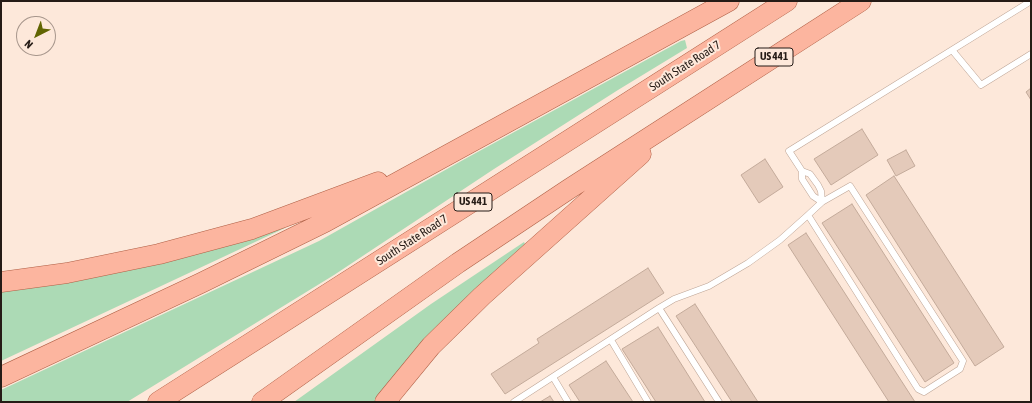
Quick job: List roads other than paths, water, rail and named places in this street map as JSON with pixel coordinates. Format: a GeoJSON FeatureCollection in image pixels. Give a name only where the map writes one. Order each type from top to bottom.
{"type":"FeatureCollection","features":[{"type":"Feature","properties":{"kind":"main road"},"geometry":{"type":"LineString","coordinates":[[1,377],[201,283],[325,222],[447,157],[729,1]]}},
{"type":"Feature","properties":{"kind":"main road","name":"South State Road 7"},"geometry":{"type":"LineString","coordinates":[[158,402],[787,1]]}},
{"type":"Feature","properties":{"kind":"main road","name":"US 441"},"geometry":{"type":"LineString","coordinates":[[262,402],[458,263],[569,189],[861,1]]}},
{"type":"Feature","properties":{"kind":"main road"},"geometry":{"type":"LineString","coordinates":[[385,402],[431,346],[482,296],[687,113]]}},
{"type":"Feature","properties":{"kind":"main road"},"geometry":{"type":"LineString","coordinates":[[1,282],[67,273],[159,254],[252,229],[447,157]]}},
{"type":"Feature","properties":{"kind":"lane"},"geometry":{"type":"LineString","coordinates":[[822,202],[813,196],[802,179],[802,171],[789,152],[1031,1]]}},
{"type":"Feature","properties":{"kind":"lane"},"geometry":{"type":"LineString","coordinates":[[952,50],[981,85],[1031,54]]}},
{"type":"Feature","properties":{"kind":"lane"},"geometry":{"type":"LineString","coordinates":[[802,171],[810,174],[822,191],[822,202]]}},
{"type":"Feature","properties":{"kind":"lane"},"geometry":{"type":"LineString","coordinates":[[514,402],[674,299],[709,286],[748,263],[780,240],[822,202],[850,186],[963,361],[960,369],[924,392],[918,389],[808,215]]}},
{"type":"Feature","properties":{"kind":"lane"},"geometry":{"type":"LineString","coordinates":[[659,308],[719,402]]}},
{"type":"Feature","properties":{"kind":"lane"},"geometry":{"type":"LineString","coordinates":[[611,340],[648,402]]}},
{"type":"Feature","properties":{"kind":"lane"},"geometry":{"type":"LineString","coordinates":[[553,377],[568,402]]}}]}
